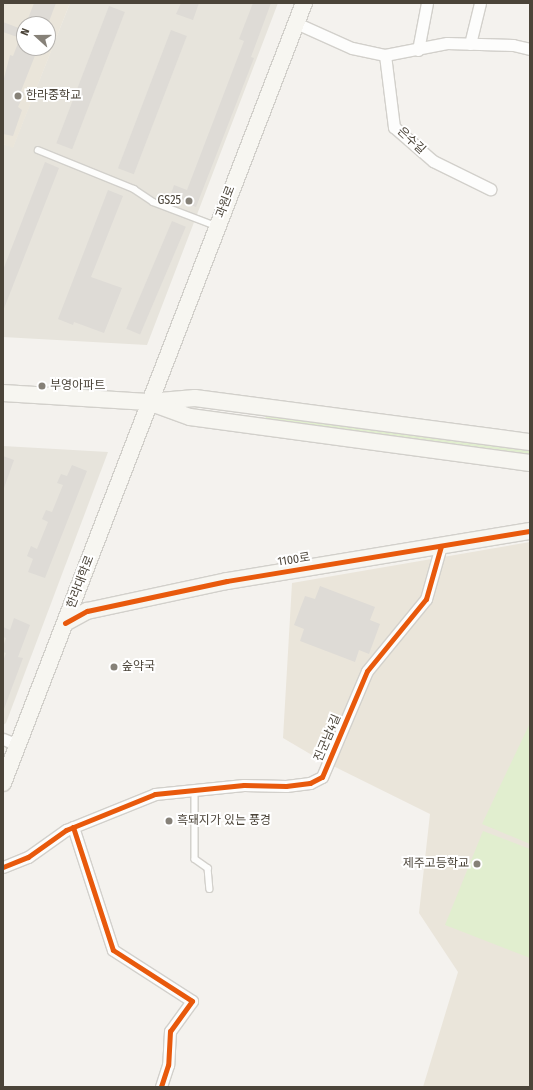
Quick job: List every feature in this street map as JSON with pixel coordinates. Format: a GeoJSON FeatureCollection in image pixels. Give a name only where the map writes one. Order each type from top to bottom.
{"type":"FeatureCollection","features":[{"type":"Feature","properties":{"kind":"main road","name":"과원로"},"geometry":{"type":"LineString","coordinates":[[148,402],[304,3]]}},
{"type":"Feature","properties":{"kind":"main road"},"geometry":{"type":"LineString","coordinates":[[3,393],[148,402],[195,398],[530,442]]}},
{"type":"Feature","properties":{"kind":"main road"},"geometry":{"type":"LineString","coordinates":[[148,402],[190,418],[530,463]]}},
{"type":"Feature","properties":{"kind":"main road","name":"한라대학로"},"geometry":{"type":"LineString","coordinates":[[3,783],[10,742],[65,623],[148,402]]}},
{"type":"Feature","properties":{"kind":"main road","name":"1100로"},"geometry":{"type":"LineString","coordinates":[[65,623],[87,611],[227,581],[530,531]]}},
{"type":"Feature","properties":{"kind":"street"},"geometry":{"type":"LineString","coordinates":[[418,50],[427,3]]}},
{"type":"Feature","properties":{"kind":"street"},"geometry":{"type":"LineString","coordinates":[[470,44],[480,3]]}},
{"type":"Feature","properties":{"kind":"street"},"geometry":{"type":"LineString","coordinates":[[296,23],[352,48],[385,55],[418,50],[447,43],[514,45],[530,49]]}},
{"type":"Feature","properties":{"kind":"street","name":"은수길"},"geometry":{"type":"LineString","coordinates":[[385,55],[394,127],[433,161],[490,189]]}},
{"type":"Feature","properties":{"kind":"street","name":"진군남4길"},"geometry":{"type":"LineString","coordinates":[[3,867],[28,857],[73,827],[155,794],[195,792],[244,785],[286,786],[310,783],[322,777],[367,671],[426,598],[441,546]]}},
{"type":"Feature","properties":{"kind":"street"},"geometry":{"type":"LineString","coordinates":[[73,827],[113,950],[192,1001],[170,1031],[168,1065],[161,1087]]}},
{"type":"Feature","properties":{"kind":"lane"},"geometry":{"type":"LineString","coordinates":[[38,150],[134,189],[153,202],[216,226]]}},
{"type":"Feature","properties":{"kind":"lane"},"geometry":{"type":"LineString","coordinates":[[195,792],[195,859],[208,868],[210,889]]}},
{"type":"Feature","properties":{"kind":"shaded area","name":"한라중학교"},"geometry":{"type":"Polygon","coordinates":[[[3,3],[70,3],[56,39],[56,16],[16,16],[16,56],[49,56],[13,148],[3,144],[3,3]]]}},
{"type":"Feature","properties":{"kind":"shaded area"},"geometry":{"type":"Polygon","coordinates":[[[70,3],[278,3],[147,345],[3,337],[3,144],[13,147],[49,56],[56,56],[56,38],[70,3]]]}},
{"type":"Feature","properties":{"kind":"shaded area"},"geometry":{"type":"Polygon","coordinates":[[[3,446],[108,452],[6,723],[3,725],[3,446]]]}},
{"type":"Feature","properties":{"kind":"shaded area","name":"제주고등학교"},"geometry":{"type":"Polygon","coordinates":[[[530,542],[530,1087],[423,1087],[458,972],[419,913],[430,814],[317,758],[283,738],[292,583],[530,542]]]}},
{"type":"Feature","properties":{"kind":"green space"},"geometry":{"type":"Polygon","coordinates":[[[266,415],[530,451],[530,456],[265,421],[266,415]]]}},
{"type":"Feature","properties":{"kind":"green space"},"geometry":{"type":"Polygon","coordinates":[[[530,723],[530,844],[482,824],[530,723]]]}},
{"type":"Feature","properties":{"kind":"green space"},"geometry":{"type":"Polygon","coordinates":[[[483,831],[530,849],[530,958],[445,925],[483,831]]]}},
{"type":"Feature","properties":{"kind":"building"},"geometry":{"type":"Polygon","coordinates":[[[34,3],[56,3],[51,16],[29,16],[34,3]]]}},
{"type":"Feature","properties":{"kind":"building"},"geometry":{"type":"Polygon","coordinates":[[[181,3],[199,3],[193,20],[176,14],[181,3]]]}},
{"type":"Feature","properties":{"kind":"building"},"geometry":{"type":"Polygon","coordinates":[[[253,3],[271,3],[251,57],[254,58],[196,207],[170,197],[174,185],[187,190],[244,41],[239,39],[253,3]]]}},
{"type":"Feature","properties":{"kind":"building"},"geometry":{"type":"Polygon","coordinates":[[[109,6],[125,12],[72,149],[56,143],[109,6]]]}},
{"type":"Feature","properties":{"kind":"building"},"geometry":{"type":"Polygon","coordinates":[[[3,22],[16,27],[16,37],[3,32],[3,22]]]}},
{"type":"Feature","properties":{"kind":"building"},"geometry":{"type":"Polygon","coordinates":[[[171,30],[187,36],[134,174],[118,168],[171,30]]]}},
{"type":"Feature","properties":{"kind":"building"},"geometry":{"type":"Polygon","coordinates":[[[16,48],[16,56],[35,56],[21,91],[25,92],[18,107],[22,110],[13,136],[3,134],[3,82],[10,55],[13,56],[16,48]]]}},
{"type":"Feature","properties":{"kind":"building"},"geometry":{"type":"Polygon","coordinates":[[[45,162],[59,168],[3,311],[3,270],[45,162]]]}},
{"type":"Feature","properties":{"kind":"building"},"geometry":{"type":"Polygon","coordinates":[[[108,190],[123,196],[91,277],[122,288],[104,333],[74,322],[73,325],[58,319],[108,190]]]}},
{"type":"Feature","properties":{"kind":"building"},"geometry":{"type":"Polygon","coordinates":[[[172,221],[186,227],[140,335],[126,329],[172,221]]]}},
{"type":"Feature","properties":{"kind":"building"},"geometry":{"type":"Polygon","coordinates":[[[3,456],[14,460],[4,488],[3,488],[3,456]]]}},
{"type":"Feature","properties":{"kind":"building"},"geometry":{"type":"Polygon","coordinates":[[[72,465],[87,471],[45,578],[28,572],[33,559],[27,556],[31,546],[37,549],[48,522],[42,519],[46,510],[52,512],[63,485],[57,483],[61,474],[67,476],[72,465]]]}},
{"type":"Feature","properties":{"kind":"building"},"geometry":{"type":"Polygon","coordinates":[[[320,586],[375,607],[370,620],[380,624],[369,654],[359,650],[355,662],[300,641],[304,629],[294,625],[305,596],[315,599],[320,586]]]}},
{"type":"Feature","properties":{"kind":"building"},"geometry":{"type":"Polygon","coordinates":[[[14,618],[30,625],[18,657],[23,658],[4,709],[3,661],[6,653],[3,652],[3,647],[6,638],[3,637],[3,627],[10,630],[14,618]]]}},
{"type":"Feature","properties":{"kind":"cycle path"},"geometry":{"type":"LineString","coordinates":[[65,623],[87,611],[227,581],[530,531]]}},
{"type":"Feature","properties":{"kind":"cycle path"},"geometry":{"type":"LineString","coordinates":[[3,867],[28,857],[66,830],[155,794],[244,785],[286,786],[310,783],[322,777],[367,671],[426,599],[441,546]]}},
{"type":"Feature","properties":{"kind":"cycle path"},"geometry":{"type":"LineString","coordinates":[[73,827],[113,950],[192,1001],[170,1031],[168,1065],[161,1087]]}},
{"type":"Feature","properties":{"kind":"place","name":"한라중학교"},"geometry":{"type":"Point","coordinates":[18,96]}},
{"type":"Feature","properties":{"kind":"place","name":"GS25"},"geometry":{"type":"Point","coordinates":[189,201]}},
{"type":"Feature","properties":{"kind":"place","name":"부영아파트"},"geometry":{"type":"Point","coordinates":[42,386]}},
{"type":"Feature","properties":{"kind":"place","name":"숲약국"},"geometry":{"type":"Point","coordinates":[114,667]}},
{"type":"Feature","properties":{"kind":"place","name":"흑돼지가 있는 풍경"},"geometry":{"type":"Point","coordinates":[169,821]}},
{"type":"Feature","properties":{"kind":"place","name":"제주고등학교"},"geometry":{"type":"Point","coordinates":[477,864]}}]}
